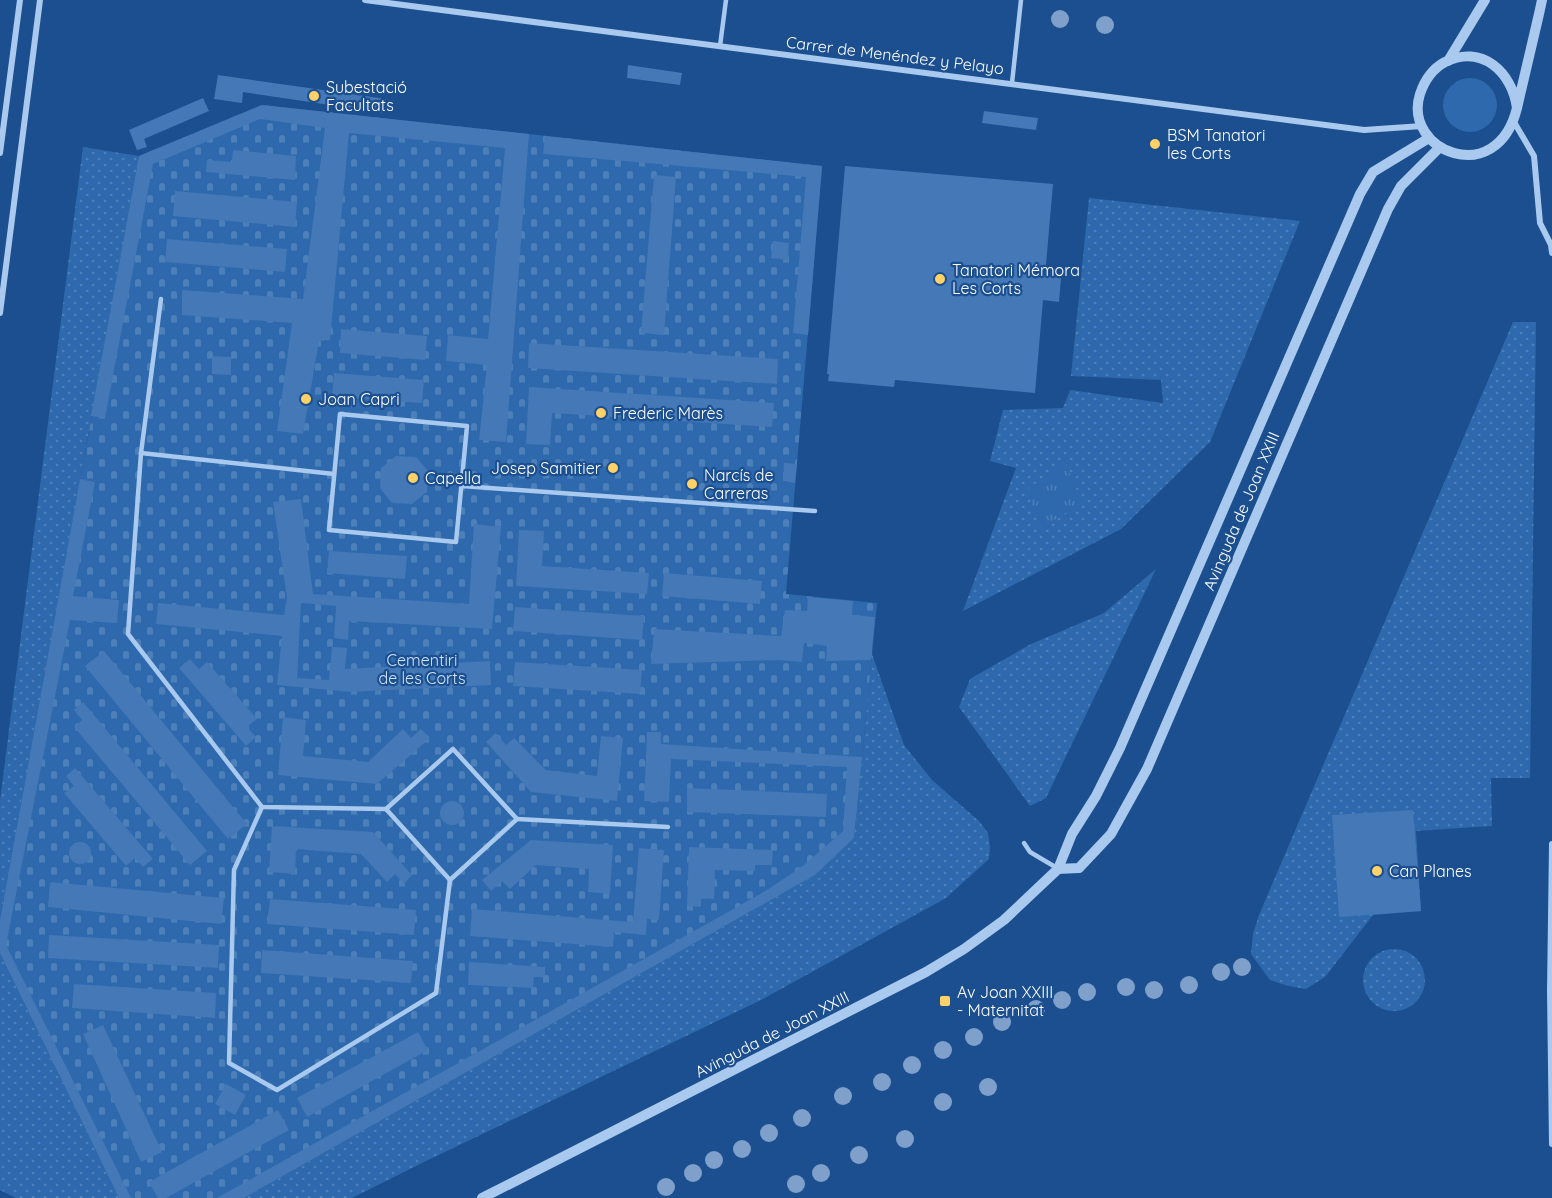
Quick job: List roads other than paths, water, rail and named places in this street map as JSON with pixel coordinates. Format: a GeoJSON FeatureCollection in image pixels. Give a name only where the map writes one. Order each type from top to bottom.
{"type":"FeatureCollection","features":[{"type":"Feature","properties":{"kind":"street"},"geometry":{"type":"LineString","coordinates":[[0,153],[20,0]]}},
{"type":"Feature","properties":{"kind":"street"},"geometry":{"type":"LineString","coordinates":[[0,313],[40,0]]}},
{"type":"Feature","properties":{"kind":"street","name":"Carrer de Menéndez y Pelayo"},"geometry":{"type":"LineString","coordinates":[[365,0],[1364,130],[1422,126]]}},
{"type":"Feature","properties":{"kind":"street"},"geometry":{"type":"LineString","coordinates":[[1448,61],[1485,0]]}},
{"type":"Feature","properties":{"kind":"street"},"geometry":{"type":"LineString","coordinates":[[1517,108],[1513,88],[1502,72],[1477,58],[1463,57],[1448,61],[1428,75],[1422,86],[1418,110],[1422,126],[1429,138],[1440,147],[1458,155],[1479,155],[1495,147],[1507,136],[1514,122],[1542,0]]}},
{"type":"Feature","properties":{"kind":"street"},"geometry":{"type":"LineString","coordinates":[[1514,122],[1534,156],[1540,224],[1551,245],[1552,253]]}},
{"type":"Feature","properties":{"kind":"street","name":"Avinguda de Joan XXIII"},"geometry":{"type":"LineString","coordinates":[[482,1198],[926,972],[964,949],[1004,920],[1058,869],[1072,834],[1096,796],[1120,748],[1360,194],[1373,172],[1429,138]]}},
{"type":"Feature","properties":{"kind":"street","name":"Avinguda de Joan XXIII"},"geometry":{"type":"LineString","coordinates":[[1058,869],[1079,868],[1097,852],[1111,834],[1147,770],[1388,209],[1401,186],[1440,147]]}},
{"type":"Feature","properties":{"kind":"street"},"geometry":{"type":"LineString","coordinates":[[1552,844],[1550,991],[1552,1144]]}},
{"type":"Feature","properties":{"kind":"lane"},"geometry":{"type":"LineString","coordinates":[[720,46],[726,0]]}},
{"type":"Feature","properties":{"kind":"lane"},"geometry":{"type":"LineString","coordinates":[[1011,83],[1021,0]]}},
{"type":"Feature","properties":{"kind":"lane"},"geometry":{"type":"LineString","coordinates":[[161,299],[141,453],[128,634],[262,807]]}},
{"type":"Feature","properties":{"kind":"lane"},"geometry":{"type":"LineString","coordinates":[[340,414],[467,426],[462,486],[456,542],[329,530],[340,414]]}},
{"type":"Feature","properties":{"kind":"lane"},"geometry":{"type":"LineString","coordinates":[[141,453],[334,474]]}},
{"type":"Feature","properties":{"kind":"lane"},"geometry":{"type":"LineString","coordinates":[[462,486],[815,511]]}},
{"type":"Feature","properties":{"kind":"lane"},"geometry":{"type":"LineString","coordinates":[[262,807],[386,809],[453,748],[517,819],[668,827]]}},
{"type":"Feature","properties":{"kind":"lane"},"geometry":{"type":"LineString","coordinates":[[262,807],[234,870],[229,1063],[277,1090],[436,993],[450,880],[517,819]]}},
{"type":"Feature","properties":{"kind":"lane"},"geometry":{"type":"LineString","coordinates":[[386,809],[450,880]]}},
{"type":"Feature","properties":{"kind":"lane"},"geometry":{"type":"LineString","coordinates":[[1024,843],[1030,852],[1058,869]]}},
{"type":"Feature","properties":{"kind":"place","name":"Subestació Facultats"},"geometry":{"type":"Point","coordinates":[314,96]}},
{"type":"Feature","properties":{"kind":"place","name":"BSM Tanatori les Corts"},"geometry":{"type":"Point","coordinates":[1155,144]}},
{"type":"Feature","properties":{"kind":"place","name":"Tanatori Mémora Les Corts"},"geometry":{"type":"Point","coordinates":[940,279]}},
{"type":"Feature","properties":{"kind":"place","name":"Joan Capri"},"geometry":{"type":"Point","coordinates":[306,399]}},
{"type":"Feature","properties":{"kind":"place","name":"Frederic Marès"},"geometry":{"type":"Point","coordinates":[601,413]}},
{"type":"Feature","properties":{"kind":"place","name":"Josep Samitier"},"geometry":{"type":"Point","coordinates":[613,468]}},
{"type":"Feature","properties":{"kind":"place","name":"Capella"},"geometry":{"type":"Point","coordinates":[413,478]}},
{"type":"Feature","properties":{"kind":"place","name":"Narcís de Carreras"},"geometry":{"type":"Point","coordinates":[692,484]}},
{"type":"Feature","properties":{"kind":"place","name":"Can Planes"},"geometry":{"type":"Point","coordinates":[1377,871]}},
{"type":"Feature","properties":{"kind":"place","name":"Av Joan XXIII - Maternitat"},"geometry":{"type":"Point","coordinates":[945,1001]}},
{"type":"Feature","properties":{"kind":"park label","name":"Cementiri de les Corts"},"geometry":{"type":"Point","coordinates":[422,669]}}]}
